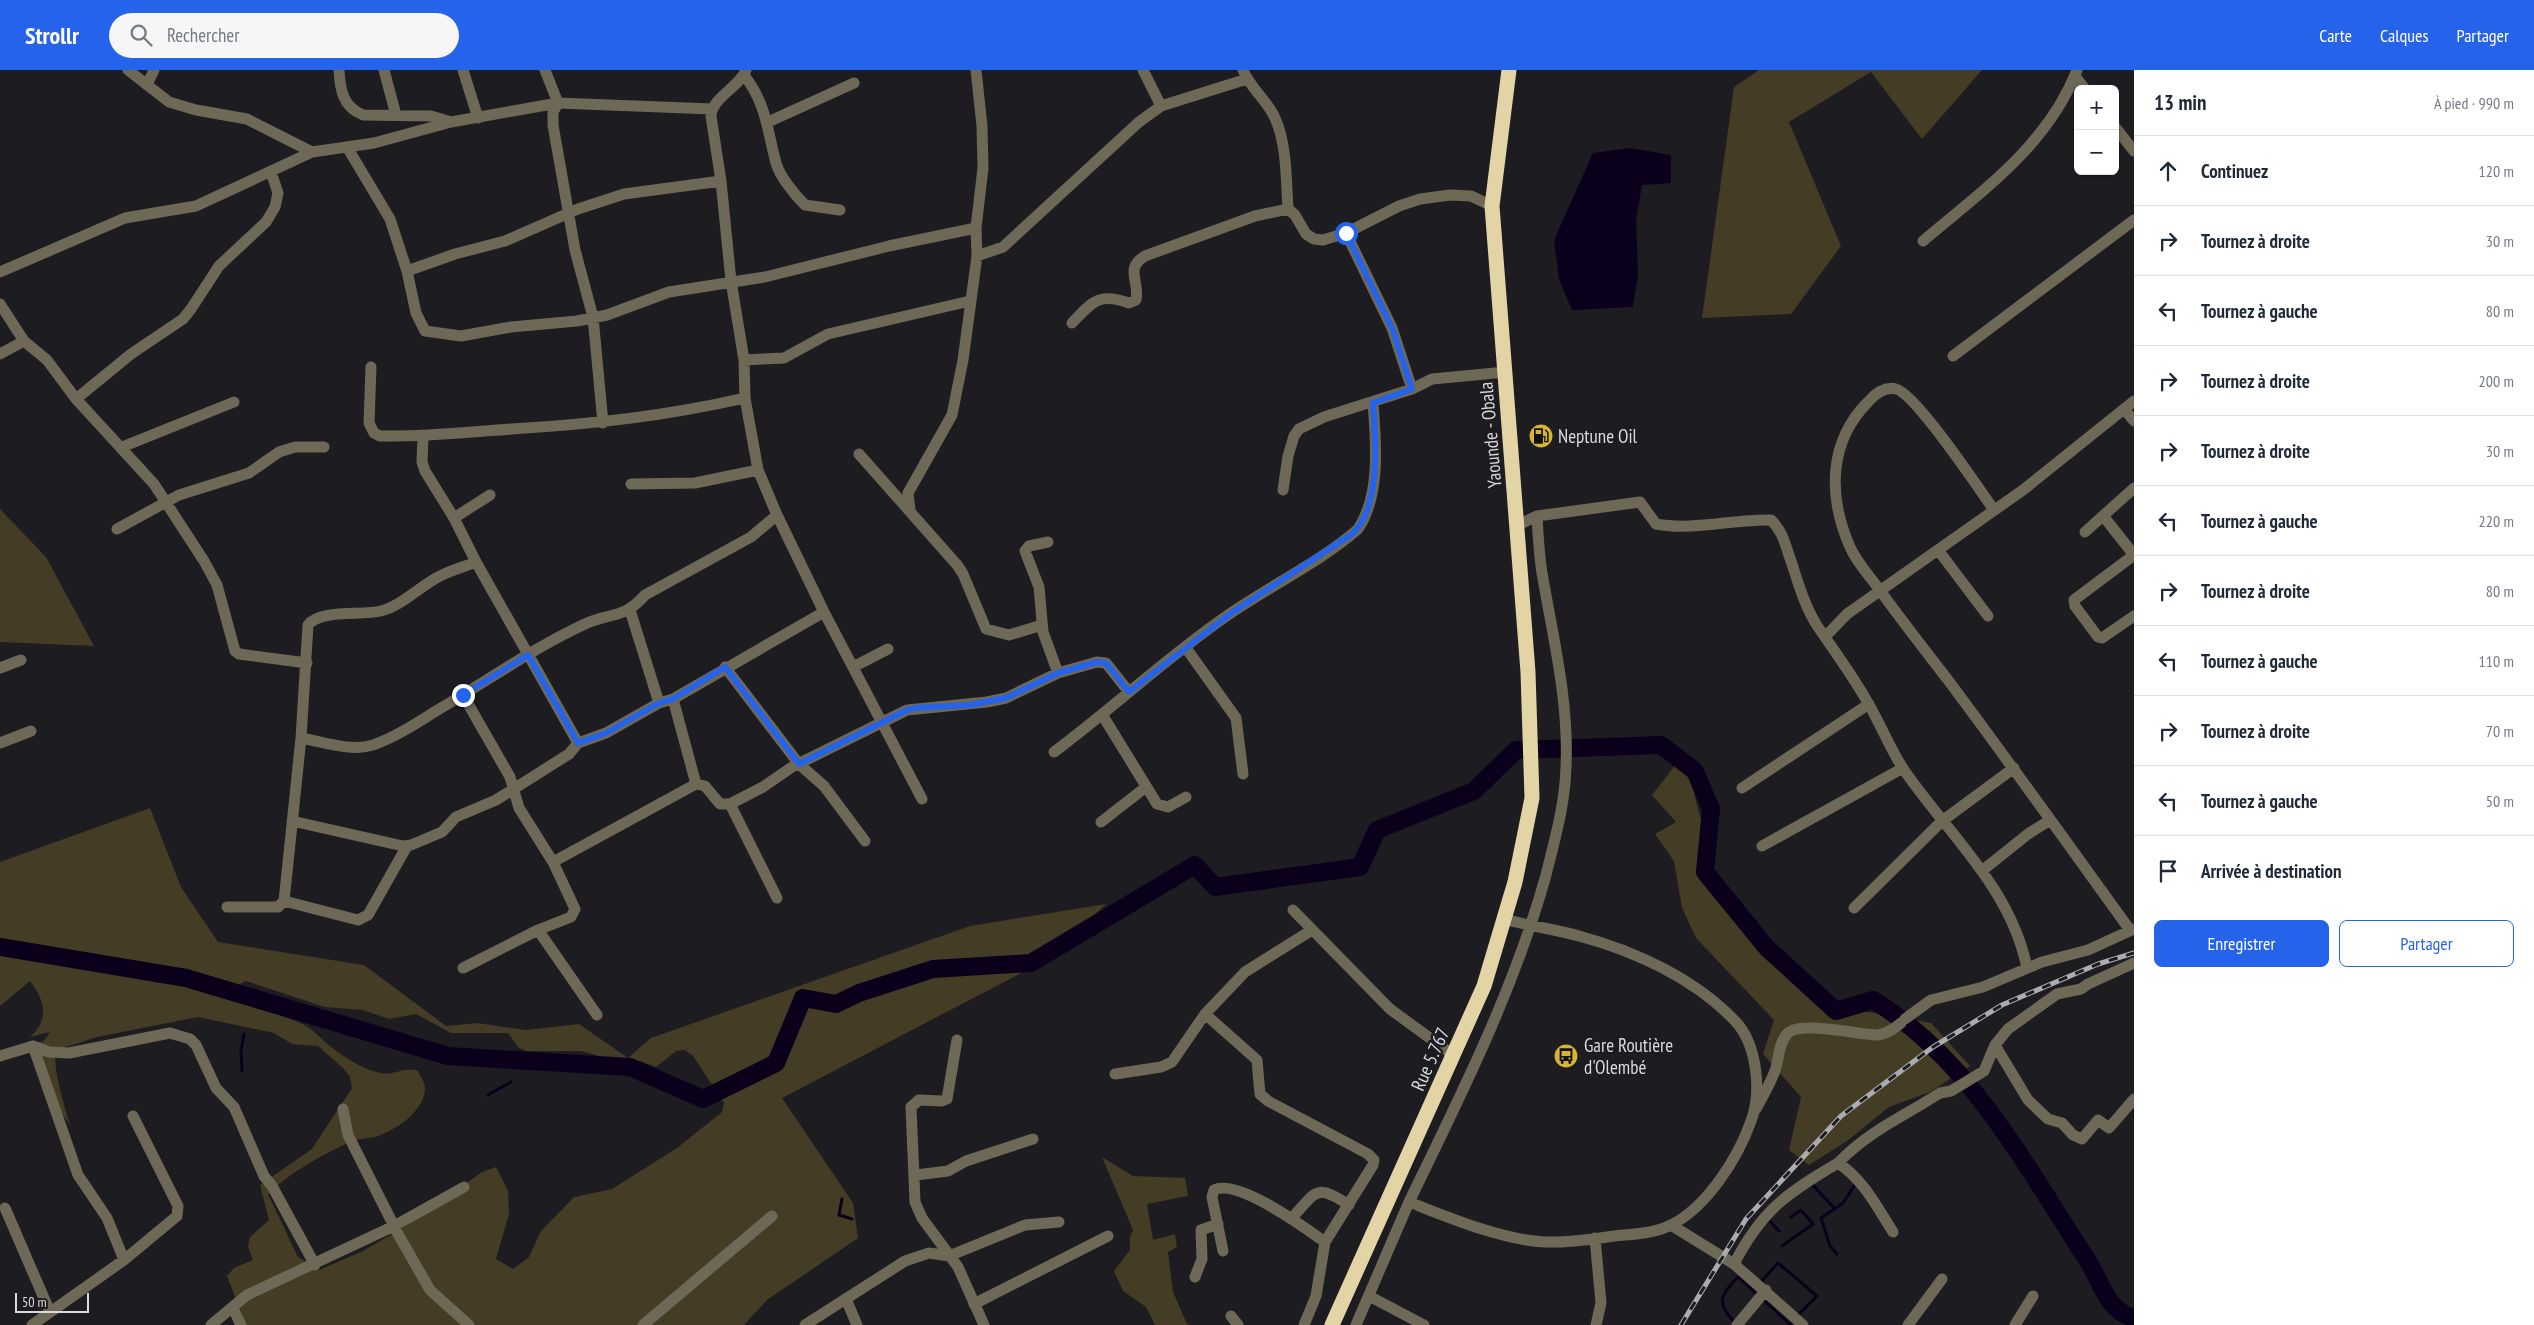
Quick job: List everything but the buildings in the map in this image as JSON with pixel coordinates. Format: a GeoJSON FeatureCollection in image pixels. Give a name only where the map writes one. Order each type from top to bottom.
{"type":"FeatureCollection","features":[{"type":"Feature","properties":{"kind":"highway","name":"Yaounde - Obala"},"geometry":{"type":"LineString","coordinates":[[1509,70],[1492,206],[1528,672],[1532,798]]}},
{"type":"Feature","properties":{"kind":"highway","name":"Rue 5.767"},"geometry":{"type":"LineString","coordinates":[[1332,1325],[1484,986],[1515,882],[1532,798]]}},
{"type":"Feature","properties":{"kind":"street"},"geometry":{"type":"LineString","coordinates":[[128,70],[169,102],[196,110],[247,119],[312,152]]}},
{"type":"Feature","properties":{"kind":"street"},"geometry":{"type":"LineString","coordinates":[[147,85],[154,70]]}},
{"type":"Feature","properties":{"kind":"street"},"geometry":{"type":"LineString","coordinates":[[339,70],[340,87],[343,97],[355,112],[363,115],[432,116],[451,122]]}},
{"type":"Feature","properties":{"kind":"street"},"geometry":{"type":"LineString","coordinates":[[384,70],[396,115]]}},
{"type":"Feature","properties":{"kind":"street"},"geometry":{"type":"LineString","coordinates":[[463,70],[478,118]]}},
{"type":"Feature","properties":{"kind":"street"},"geometry":{"type":"LineString","coordinates":[[545,70],[558,103]]}},
{"type":"Feature","properties":{"kind":"street"},"geometry":{"type":"LineString","coordinates":[[910,510],[908,493],[952,415],[963,360],[977,256],[976,228],[983,168],[982,126],[976,70]]}},
{"type":"Feature","properties":{"kind":"street"},"geometry":{"type":"LineString","coordinates":[[1143,70],[1161,106]]}},
{"type":"Feature","properties":{"kind":"street"},"geometry":{"type":"LineString","coordinates":[[840,210],[811,207],[802,202],[776,164],[768,122],[745,73],[712,109],[731,280],[744,360],[745,398],[758,470],[777,515],[824,612],[922,799]]}},
{"type":"Feature","properties":{"kind":"street"},"geometry":{"type":"LineString","coordinates":[[2076,73],[2083,85]]}},
{"type":"Feature","properties":{"kind":"street"},"geometry":{"type":"LineString","coordinates":[[1923,241],[2016,161],[2042,134],[2076,73]]}},
{"type":"Feature","properties":{"kind":"street"},"geometry":{"type":"LineString","coordinates":[[977,256],[1003,248],[1139,122],[1161,106],[1245,75],[1266,100],[1276,119],[1283,146],[1288,209],[1295,215],[1306,234],[1314,239],[1323,240],[1346,233],[1399,206],[1420,199],[1450,195],[1471,196],[1492,206]]}},
{"type":"Feature","properties":{"kind":"street"},"geometry":{"type":"LineString","coordinates":[[768,122],[854,83]]}},
{"type":"Feature","properties":{"kind":"street"},"geometry":{"type":"LineString","coordinates":[[558,103],[553,112],[552,126],[568,214],[593,317],[604,423]]}},
{"type":"Feature","properties":{"kind":"street"},"geometry":{"type":"LineString","coordinates":[[0,272],[125,218],[196,206],[312,152],[389,140],[451,122],[558,103],[712,109]]}},
{"type":"Feature","properties":{"kind":"street"},"geometry":{"type":"LineString","coordinates":[[2117,130],[2134,151]]}},
{"type":"Feature","properties":{"kind":"street"},"geometry":{"type":"LineString","coordinates":[[347,147],[390,219],[407,271],[416,313],[425,331],[461,336],[510,327],[607,315],[670,292],[731,280],[765,277],[889,246],[976,228]]}},
{"type":"Feature","properties":{"kind":"street"},"geometry":{"type":"LineString","coordinates":[[76,399],[130,354],[183,319],[191,310],[219,266],[266,222],[275,206],[278,193],[271,172]]}},
{"type":"Feature","properties":{"kind":"street"},"geometry":{"type":"LineString","coordinates":[[407,271],[505,241],[568,214],[638,190],[721,181]]}},
{"type":"Feature","properties":{"kind":"street"},"geometry":{"type":"LineString","coordinates":[[1072,323],[1092,302],[1114,298],[1129,304],[1136,300],[1137,293],[1133,268],[1137,261],[1145,256],[1255,216],[1288,209]]}},
{"type":"Feature","properties":{"kind":"street"},"geometry":{"type":"LineString","coordinates":[[1953,356],[2134,220]]}},
{"type":"Feature","properties":{"kind":"street"},"geometry":{"type":"LineString","coordinates":[[1346,233],[1392,328],[1412,389]]}},
{"type":"Feature","properties":{"kind":"street"},"geometry":{"type":"LineString","coordinates":[[744,360],[784,358],[828,334],[970,301]]}},
{"type":"Feature","properties":{"kind":"street"},"geometry":{"type":"LineString","coordinates":[[0,304],[24,341],[47,360],[76,399],[154,484],[204,561],[217,585],[235,651],[239,654],[307,663]]}},
{"type":"Feature","properties":{"kind":"street"},"geometry":{"type":"LineString","coordinates":[[0,354],[24,341]]}},
{"type":"Feature","properties":{"kind":"street"},"geometry":{"type":"LineString","coordinates":[[371,367],[370,429],[380,436],[423,437],[604,423],[678,413],[745,398]]}},
{"type":"Feature","properties":{"kind":"street"},"geometry":{"type":"LineString","coordinates":[[1283,490],[1288,456],[1294,436],[1299,429],[1324,418],[1412,389],[1432,379],[1506,372]]}},
{"type":"Feature","properties":{"kind":"street"},"geometry":{"type":"LineString","coordinates":[[1409,1202],[1481,1228],[1526,1239],[1564,1242],[1651,1232],[1672,1225],[1699,1201],[1726,1171],[1747,1132],[1755,1110],[1766,1093],[1776,1068],[1780,1046],[1787,1033],[1796,1029],[1848,1030],[1878,1035],[1896,1028],[1931,1000],[1983,987],[2027,968],[2088,950],[2132,930],[2050,820],[2014,768],[1880,592],[1851,549],[1838,504],[1835,478],[1837,456],[1846,429],[1855,415],[1876,394],[1889,388],[1897,389],[1906,394],[1994,510]]}},
{"type":"Feature","properties":{"kind":"street"},"geometry":{"type":"LineString","coordinates":[[1826,637],[1847,614],[1994,510],[2134,401]]}},
{"type":"Feature","properties":{"kind":"street"},"geometry":{"type":"LineString","coordinates":[[122,447],[234,402]]}},
{"type":"Feature","properties":{"kind":"street"},"geometry":{"type":"LineString","coordinates":[[1054,752],[1103,716],[1129,692],[1230,614],[1358,529],[1365,516],[1373,484],[1375,437],[1373,403]]}},
{"type":"Feature","properties":{"kind":"street"},"geometry":{"type":"LineString","coordinates":[[2124,409],[2134,421]]}},
{"type":"Feature","properties":{"kind":"street"},"geometry":{"type":"LineString","coordinates":[[423,437],[422,462],[425,470],[454,518],[476,562],[578,743]]}},
{"type":"Feature","properties":{"kind":"street"},"geometry":{"type":"LineString","coordinates":[[117,529],[178,495],[249,473],[279,452],[296,448],[324,447]]}},
{"type":"Feature","properties":{"kind":"street"},"geometry":{"type":"LineString","coordinates":[[859,454],[910,510],[963,574],[986,629],[1009,635],[1042,625]]}},
{"type":"Feature","properties":{"kind":"street"},"geometry":{"type":"LineString","coordinates":[[631,484],[695,483],[758,470]]}},
{"type":"Feature","properties":{"kind":"street"},"geometry":{"type":"LineString","coordinates":[[2085,532],[2104,517],[2134,488]]}},
{"type":"Feature","properties":{"kind":"street"},"geometry":{"type":"LineString","coordinates":[[454,518],[490,495]]}},
{"type":"Feature","properties":{"kind":"street"},"geometry":{"type":"LineString","coordinates":[[1518,526],[1537,516],[1640,502],[1656,524],[1674,527],[1771,520],[1784,536],[1812,618],[1869,704],[1903,768],[1942,821],[1983,870],[2005,905],[2017,932],[2027,968]]}},
{"type":"Feature","properties":{"kind":"street"},"geometry":{"type":"LineString","coordinates":[[301,738],[354,748],[375,744],[463,695],[528,655],[586,624],[618,616],[630,610],[645,595],[751,537],[777,515]]}},
{"type":"Feature","properties":{"kind":"street"},"geometry":{"type":"LineString","coordinates":[[1356,1325],[1409,1202],[1494,1024],[1530,926],[1562,809],[1566,767],[1566,730],[1560,668],[1542,571],[1537,516]]}},
{"type":"Feature","properties":{"kind":"street"},"geometry":{"type":"LineString","coordinates":[[2104,517],[2134,555],[2074,600],[2075,606],[2098,637],[2102,638],[2134,616]]}},
{"type":"Feature","properties":{"kind":"street"},"geometry":{"type":"LineString","coordinates":[[1048,542],[1029,546],[1025,551],[1039,586],[1044,636],[1058,673]]}},
{"type":"Feature","properties":{"kind":"street"},"geometry":{"type":"LineString","coordinates":[[1938,550],[1988,616]]}},
{"type":"Feature","properties":{"kind":"street"},"geometry":{"type":"LineString","coordinates":[[227,907],[278,907],[284,901],[301,738],[308,625],[312,619],[381,611],[396,605],[440,576],[476,562]]}},
{"type":"Feature","properties":{"kind":"street"},"geometry":{"type":"LineString","coordinates":[[630,610],[659,703]]}},
{"type":"Feature","properties":{"kind":"street"},"geometry":{"type":"LineString","coordinates":[[292,821],[407,846],[442,832],[456,817],[496,800],[569,754],[578,743],[606,733],[659,703],[673,699],[725,667],[824,612]]}},
{"type":"Feature","properties":{"kind":"street"},"geometry":{"type":"LineString","coordinates":[[1186,648],[1236,718],[1243,774]]}},
{"type":"Feature","properties":{"kind":"street"},"geometry":{"type":"LineString","coordinates":[[853,667],[888,649]]}},
{"type":"Feature","properties":{"kind":"street"},"geometry":{"type":"LineString","coordinates":[[0,668],[21,660]]}},
{"type":"Feature","properties":{"kind":"street"},"geometry":{"type":"LineString","coordinates":[[553,862],[695,787],[705,786],[720,804],[730,804],[764,787],[799,764],[916,708],[969,705],[1006,698],[1058,673],[1102,661],[1106,663],[1129,692]]}},
{"type":"Feature","properties":{"kind":"street"},"geometry":{"type":"LineString","coordinates":[[725,667],[799,764],[824,786],[865,841]]}},
{"type":"Feature","properties":{"kind":"street"},"geometry":{"type":"LineString","coordinates":[[463,695],[514,787],[519,808],[553,862],[575,908],[570,917],[538,930],[463,968]]}},
{"type":"Feature","properties":{"kind":"street"},"geometry":{"type":"LineString","coordinates":[[673,699],[695,787]]}},
{"type":"Feature","properties":{"kind":"street"},"geometry":{"type":"LineString","coordinates":[[1742,788],[1869,704]]}},
{"type":"Feature","properties":{"kind":"street"},"geometry":{"type":"LineString","coordinates":[[1103,716],[1146,787],[1161,807],[1168,807],[1186,797]]}},
{"type":"Feature","properties":{"kind":"street"},"geometry":{"type":"LineString","coordinates":[[0,743],[31,731]]}},
{"type":"Feature","properties":{"kind":"street"},"geometry":{"type":"LineString","coordinates":[[1762,846],[1903,768]]}},
{"type":"Feature","properties":{"kind":"street"},"geometry":{"type":"LineString","coordinates":[[1854,908],[1942,821],[2014,768]]}},
{"type":"Feature","properties":{"kind":"street"},"geometry":{"type":"LineString","coordinates":[[1101,822],[1146,787]]}},
{"type":"Feature","properties":{"kind":"street"},"geometry":{"type":"LineString","coordinates":[[730,804],[777,898]]}},
{"type":"Feature","properties":{"kind":"street"},"geometry":{"type":"LineString","coordinates":[[1983,870],[2028,834],[2050,820]]}},
{"type":"Feature","properties":{"kind":"street"},"geometry":{"type":"LineString","coordinates":[[284,901],[358,920],[368,915],[407,846]]}},
{"type":"Feature","properties":{"kind":"street"},"geometry":{"type":"LineString","coordinates":[[1293,910],[1390,1009],[1453,1055]]}},
{"type":"Feature","properties":{"kind":"street"},"geometry":{"type":"LineString","coordinates":[[1504,919],[1579,936],[1646,960],[1686,982],[1719,1007],[1737,1023],[1753,1058],[1756,1079],[1755,1110]]}},
{"type":"Feature","properties":{"kind":"street"},"geometry":{"type":"LineString","coordinates":[[538,930],[597,1015]]}},
{"type":"Feature","properties":{"kind":"street"},"geometry":{"type":"LineString","coordinates":[[1115,1074],[1161,1067],[1172,1062],[1205,1014],[1245,972],[1312,930]]}},
{"type":"Feature","properties":{"kind":"street"},"geometry":{"type":"LineString","coordinates":[[1734,1264],[1752,1232],[1779,1201],[1798,1186],[1838,1163],[1861,1140],[1880,1127],[1940,1093],[1951,1091],[1984,1071],[1994,1045],[2008,1029],[2057,994],[2081,989],[2088,984],[2134,964]]}},
{"type":"Feature","properties":{"kind":"street"},"geometry":{"type":"LineString","coordinates":[[1205,1014],[1257,1060],[1260,1094],[1268,1101],[1372,1156],[1373,1165],[1325,1242],[1316,1296],[1304,1325]]}},
{"type":"Feature","properties":{"kind":"street"},"geometry":{"type":"LineString","coordinates":[[0,1056],[33,1046],[50,1052],[69,1053],[170,1033],[190,1039],[196,1045],[216,1088],[234,1107],[264,1176],[272,1186],[315,1264]]}},
{"type":"Feature","properties":{"kind":"street"},"geometry":{"type":"LineString","coordinates":[[956,1040],[947,1099],[942,1101],[919,1100],[911,1107],[916,1174],[915,1202],[918,1210],[958,1267],[984,1325]]}},
{"type":"Feature","properties":{"kind":"street"},"geometry":{"type":"LineString","coordinates":[[1994,1045],[2028,1100],[2048,1119],[2062,1123],[2073,1135],[2082,1139],[2098,1120],[2109,1128],[2134,1100]]}},
{"type":"Feature","properties":{"kind":"street"},"geometry":{"type":"LineString","coordinates":[[33,1046],[78,1176],[107,1218],[124,1260]]}},
{"type":"Feature","properties":{"kind":"street"},"geometry":{"type":"LineString","coordinates":[[343,1109],[348,1135],[394,1226],[430,1290],[469,1325]]}},
{"type":"Feature","properties":{"kind":"street"},"geometry":{"type":"LineString","coordinates":[[32,1325],[124,1260],[176,1216],[178,1211],[153,1153],[133,1116]]}},
{"type":"Feature","properties":{"kind":"street"},"geometry":{"type":"LineString","coordinates":[[916,1174],[948,1171],[970,1160],[1033,1139]]}},
{"type":"Feature","properties":{"kind":"street"},"geometry":{"type":"LineString","coordinates":[[1838,1163],[1862,1184],[1893,1232]]}},
{"type":"Feature","properties":{"kind":"street"},"geometry":{"type":"LineString","coordinates":[[211,1325],[247,1295],[394,1226],[464,1187]]}},
{"type":"Feature","properties":{"kind":"street"},"geometry":{"type":"LineString","coordinates":[[1224,1251],[1212,1194],[1214,1190],[1222,1187],[1260,1200],[1292,1218],[1325,1242]]}},
{"type":"Feature","properties":{"kind":"street"},"geometry":{"type":"LineString","coordinates":[[1292,1218],[1315,1193],[1321,1191],[1329,1192],[1349,1205]]}},
{"type":"Feature","properties":{"kind":"street"},"geometry":{"type":"LineString","coordinates":[[4,1208],[50,1312]]}},
{"type":"Feature","properties":{"kind":"street"},"geometry":{"type":"LineString","coordinates":[[643,1325],[772,1216]]}},
{"type":"Feature","properties":{"kind":"street"},"geometry":{"type":"LineString","coordinates":[[805,1325],[905,1261],[929,1253],[949,1256],[1025,1225],[1059,1222]]}},
{"type":"Feature","properties":{"kind":"street"},"geometry":{"type":"LineString","coordinates":[[1195,1277],[1202,1259],[1201,1230],[1218,1224]]}},
{"type":"Feature","properties":{"kind":"street"},"geometry":{"type":"LineString","coordinates":[[1672,1225],[1734,1264],[1804,1325]]}},
{"type":"Feature","properties":{"kind":"street"},"geometry":{"type":"LineString","coordinates":[[974,1304],[1108,1236]]}},
{"type":"Feature","properties":{"kind":"street"},"geometry":{"type":"LineString","coordinates":[[1595,1238],[1601,1303],[1596,1325]]}},
{"type":"Feature","properties":{"kind":"street"},"geometry":{"type":"LineString","coordinates":[[1908,1325],[1942,1279]]}},
{"type":"Feature","properties":{"kind":"street"},"geometry":{"type":"LineString","coordinates":[[1737,1325],[1766,1290]]}},
{"type":"Feature","properties":{"kind":"street"},"geometry":{"type":"LineString","coordinates":[[1369,1296],[1424,1325]]}},
{"type":"Feature","properties":{"kind":"street"},"geometry":{"type":"LineString","coordinates":[[2015,1325],[2033,1296]]}},
{"type":"Feature","properties":{"kind":"street"},"geometry":{"type":"LineString","coordinates":[[846,1298],[857,1325]]}},
{"type":"Feature","properties":{"kind":"street"},"geometry":{"type":"LineString","coordinates":[[233,1308],[241,1325]]}},
{"type":"Feature","properties":{"kind":"shaded area"},"geometry":{"type":"Polygon","coordinates":[[[1759,70],[1982,70],[1922,139],[1871,72],[1789,122],[1841,246],[1791,314],[1702,318],[1734,87],[1759,70]]]}},
{"type":"Feature","properties":{"kind":"shaded area"},"geometry":{"type":"Polygon","coordinates":[[[1630,148],[1671,155],[1671,183],[1642,185],[1636,219],[1638,274],[1633,307],[1572,310],[1559,279],[1554,240],[1593,153],[1630,148]]]}},
{"type":"Feature","properties":{"kind":"shaded area"},"geometry":{"type":"Polygon","coordinates":[[[0,509],[46,557],[94,646],[0,642],[0,509]]]}},
{"type":"Feature","properties":{"kind":"shaded area"},"geometry":{"type":"Polygon","coordinates":[[[1684,754],[1721,898],[1840,1007],[1931,1023],[1970,1066],[1930,1092],[1889,1107],[1847,1141],[1809,1165],[1789,1150],[1801,1097],[1763,1054],[1774,1020],[1696,938],[1682,908],[1674,861],[1655,834],[1676,822],[1652,795],[1684,754]]]}},
{"type":"Feature","properties":{"kind":"shaded area"},"geometry":{"type":"Polygon","coordinates":[[[150,808],[181,887],[218,942],[364,965],[446,1026],[477,1023],[526,1030],[579,1024],[628,1058],[651,1038],[970,926],[1106,904],[1050,958],[782,1098],[853,1203],[858,1238],[767,1300],[744,1325],[246,1325],[227,1276],[234,1268],[253,1260],[248,1247],[250,1237],[269,1220],[260,1185],[312,1149],[352,1088],[350,1077],[343,1068],[318,1046],[292,1044],[274,1033],[198,1017],[97,1037],[57,1050],[55,1056],[57,1075],[70,1125],[59,1109],[37,1042],[43,1042],[50,1032],[30,1037],[41,1023],[43,1017],[42,1003],[35,988],[30,981],[0,1006],[0,862],[150,808]],[[246,981],[238,985],[251,1001],[268,1011],[306,1026],[354,1063],[386,1074],[408,1070],[418,1071],[425,1088],[420,1105],[400,1125],[383,1134],[355,1140],[330,1152],[297,1171],[268,1194],[298,1257],[319,1270],[361,1252],[406,1226],[482,1172],[496,1167],[508,1191],[509,1214],[496,1259],[513,1269],[529,1257],[541,1231],[574,1197],[612,1189],[677,1148],[722,1112],[724,1103],[693,1056],[685,1050],[676,1051],[656,1067],[640,1061],[620,1062],[581,1051],[527,1051],[519,1048],[508,1033],[451,1033],[416,1014],[389,1019],[363,1010],[325,1007],[246,981]]]}},
{"type":"Feature","properties":{"kind":"shaded area"},"geometry":{"type":"Polygon","coordinates":[[[1102,1157],[1133,1176],[1185,1178],[1188,1196],[1147,1204],[1153,1240],[1175,1234],[1177,1247],[1168,1252],[1173,1292],[1187,1324],[1191,1325],[1155,1325],[1146,1307],[1123,1291],[1114,1271],[1130,1250],[1130,1237],[1133,1230],[1102,1157]]]}},
{"type":"Feature","properties":{"kind":"waterway"},"geometry":{"type":"LineString","coordinates":[[0,947],[186,978],[448,1056],[630,1067],[703,1099],[776,1063],[803,998],[836,1004],[859,993],[933,969],[1031,963],[1195,865],[1215,887],[1360,867],[1377,830],[1474,791],[1516,750],[1661,745],[1695,771],[1711,809],[1705,872],[1767,948],[1836,1011],[1873,1000],[1908,1024],[1939,1052],[1967,1083],[2017,1151],[2086,1258],[2110,1302],[2117,1309],[2134,1318]]}},
{"type":"Feature","properties":{"kind":"waterway"},"geometry":{"type":"LineString","coordinates":[[242,1071],[241,1051],[244,1034]]}},
{"type":"Feature","properties":{"kind":"waterway"},"geometry":{"type":"LineString","coordinates":[[488,1095],[511,1082]]}},
{"type":"Feature","properties":{"kind":"waterway"},"geometry":{"type":"LineString","coordinates":[[1810,1182],[1835,1209]]}},
{"type":"Feature","properties":{"kind":"waterway"},"geometry":{"type":"LineString","coordinates":[[1837,1254],[1830,1246],[1821,1218],[1843,1203],[1856,1183]]}},
{"type":"Feature","properties":{"kind":"waterway"},"geometry":{"type":"LineString","coordinates":[[842,1199],[839,1215],[852,1219]]}},
{"type":"Feature","properties":{"kind":"waterway"},"geometry":{"type":"LineString","coordinates":[[1782,1246],[1813,1224],[1801,1210],[1791,1217]]}},
{"type":"Feature","properties":{"kind":"waterway"},"geometry":{"type":"LineString","coordinates":[[1768,1219],[1779,1231]]}},
{"type":"Feature","properties":{"kind":"waterway"},"geometry":{"type":"LineString","coordinates":[[1760,1283],[1778,1263],[1817,1296],[1797,1316]]}},
{"type":"Feature","properties":{"kind":"waterway"},"geometry":{"type":"LineString","coordinates":[[1736,1324],[1725,1311],[1722,1300],[1727,1290],[1738,1277],[1791,1325]]}},
{"type":"Feature","properties":{"kind":"railway"},"geometry":{"type":"LineString","coordinates":[[1681,1325],[1746,1219],[1841,1116],[1933,1047],[2002,1005],[2098,964],[2134,953]]}},
{"type":"Feature","properties":{"kind":"place","name":"Neptune Oil"},"geometry":{"type":"Point","coordinates":[1541,436]}},
{"type":"Feature","properties":{"kind":"place","name":"Gare Routière d'Olembé"},"geometry":{"type":"Point","coordinates":[1566,1056]}},
{"type":"Feature","properties":{"kind":"route"},"geometry":{"type":"LineString","coordinates":[[463,695],[528,655],[578,743],[606,733],[659,703],[673,699],[725,667],[799,764],[907,710],[969,705],[1006,698],[1058,673],[1097,662],[1102,661],[1106,663],[1129,692],[1211,627],[1352,534],[1362,523],[1373,484],[1375,437],[1373,403],[1412,389],[1392,328],[1346,233]]}}]}
